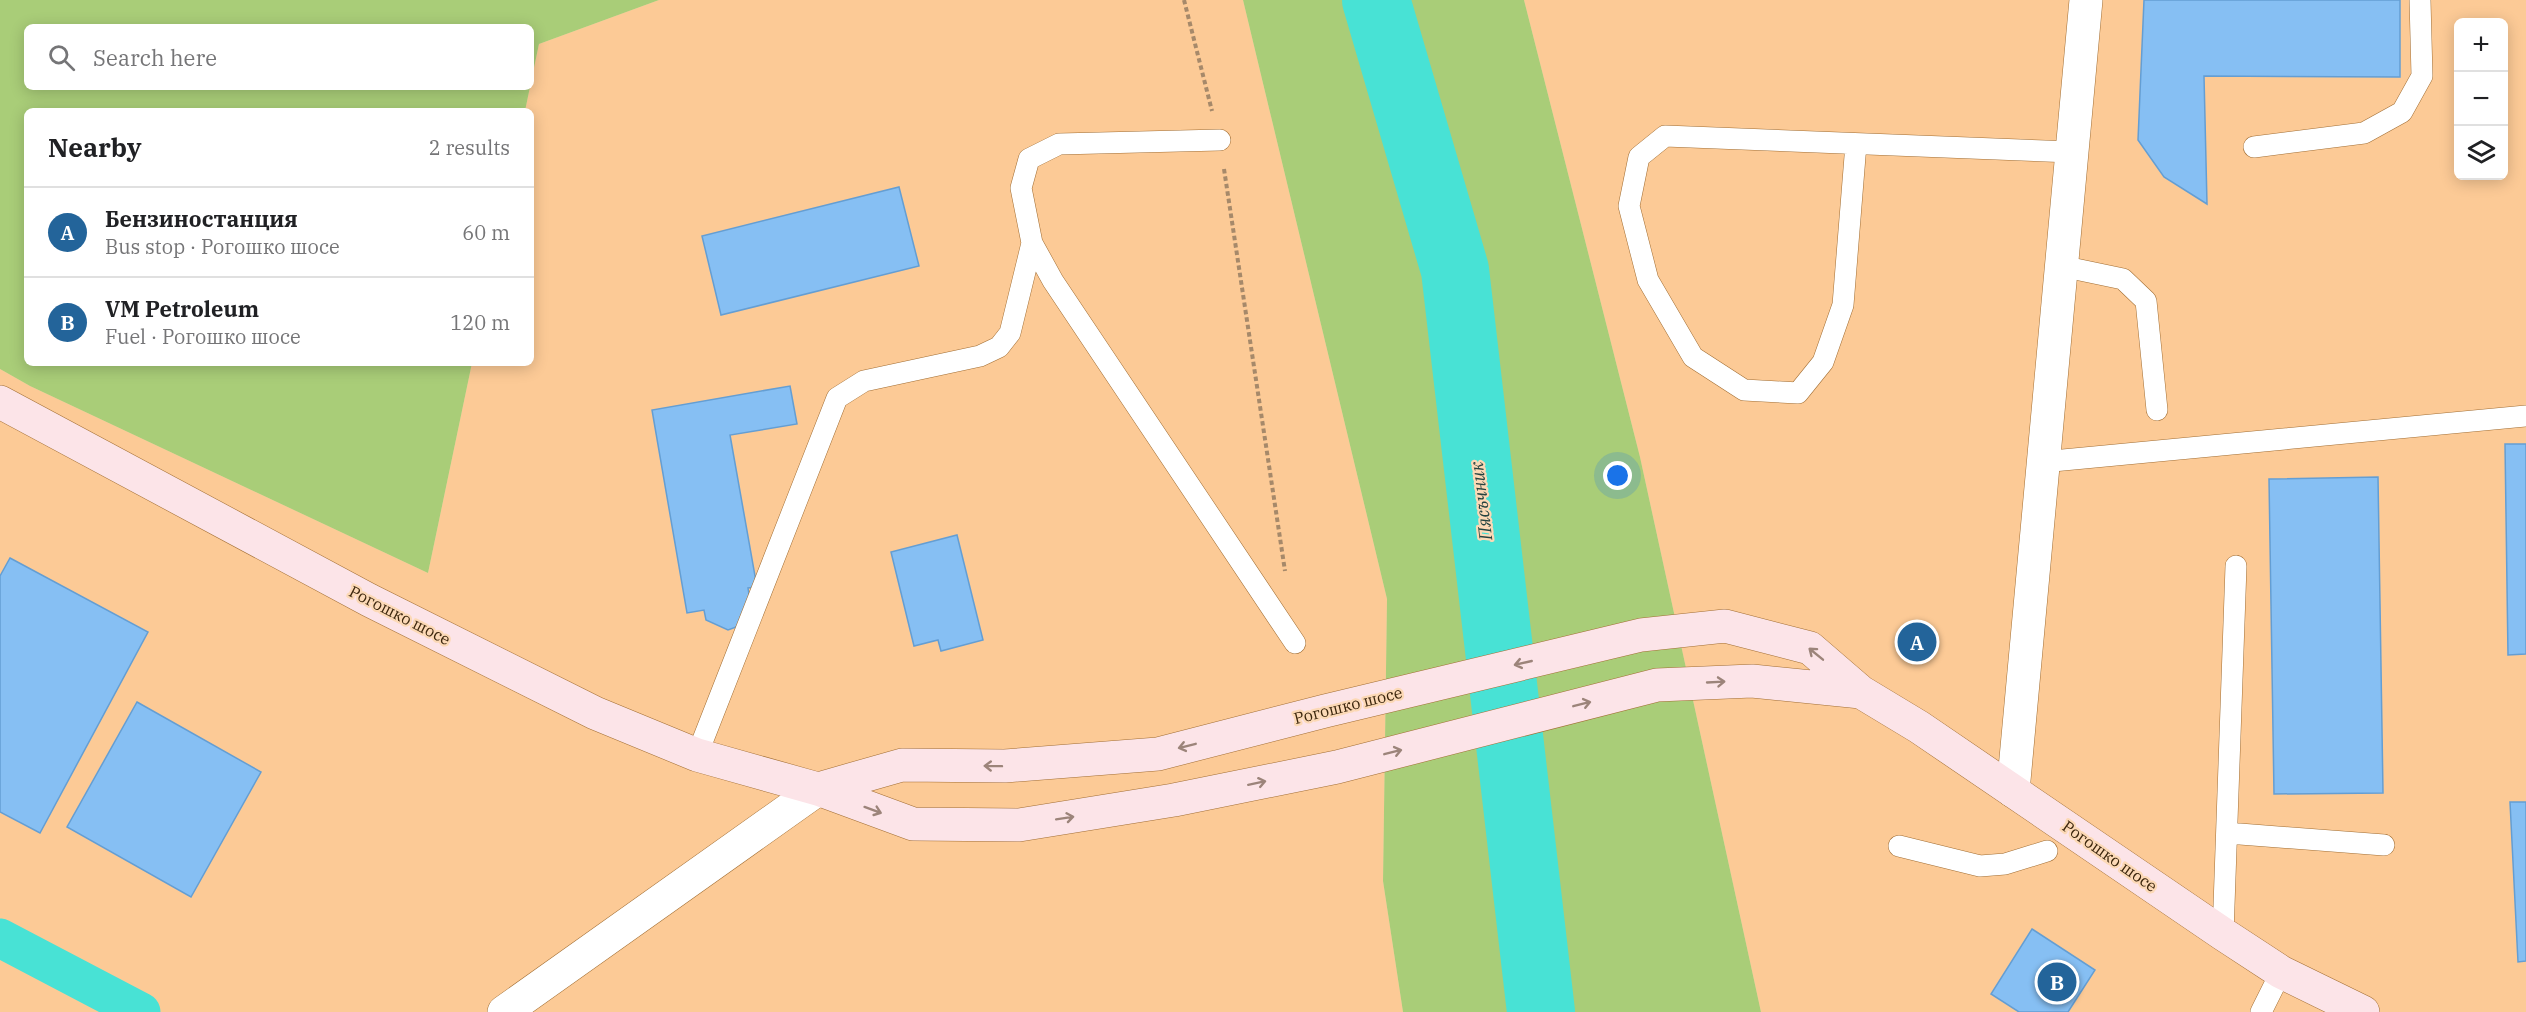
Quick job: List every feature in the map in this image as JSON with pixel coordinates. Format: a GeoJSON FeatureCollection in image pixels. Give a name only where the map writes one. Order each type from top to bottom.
{"type":"FeatureCollection","features":[{"type":"Feature","properties":{"kind":"main road","name":"Рогошко шосе"},"geometry":{"type":"LineString","coordinates":[[0,402],[369,600],[596,713],[697,755],[818,789],[913,824],[1019,825],[1174,800],[1337,766],[1657,685],[1752,681],[1861,692]]}},
{"type":"Feature","properties":{"kind":"main road","name":"Рогошко шосе"},"geometry":{"type":"LineString","coordinates":[[818,789],[902,765],[1005,766],[1158,754],[1325,711],[1641,635],[1725,626],[1810,648],[1861,692],[1919,727],[2280,972],[2363,1012]]}},
{"type":"Feature","properties":{"kind":"street"},"geometry":{"type":"LineString","coordinates":[[2013,790],[2086,0]]}},
{"type":"Feature","properties":{"kind":"street"},"geometry":{"type":"LineString","coordinates":[[504,1012],[818,789]]}},
{"type":"Feature","properties":{"kind":"lane"},"geometry":{"type":"LineString","coordinates":[[2254,147],[2364,133],[2402,112],[2422,76],[2420,0]]}},
{"type":"Feature","properties":{"kind":"lane"},"geometry":{"type":"LineString","coordinates":[[1856,144],[1844,305],[1823,362],[1798,393],[1744,390],[1693,357],[1648,280],[1629,206],[1639,157],[1665,136],[2072,152]]}},
{"type":"Feature","properties":{"kind":"lane"},"geometry":{"type":"LineString","coordinates":[[1220,140],[1059,144],[1029,159],[1021,188],[1032,243],[1053,281],[1295,643]]}},
{"type":"Feature","properties":{"kind":"lane"},"geometry":{"type":"LineString","coordinates":[[697,755],[837,398],[864,381],[980,356],[999,347],[1010,333],[1032,243]]}},
{"type":"Feature","properties":{"kind":"lane"},"geometry":{"type":"LineString","coordinates":[[2061,266],[2123,279],[2146,301],[2157,410]]}},
{"type":"Feature","properties":{"kind":"lane"},"geometry":{"type":"LineString","coordinates":[[2042,462],[2526,416]]}},
{"type":"Feature","properties":{"kind":"lane"},"geometry":{"type":"LineString","coordinates":[[2223,934],[2236,566]]}},
{"type":"Feature","properties":{"kind":"lane"},"geometry":{"type":"LineString","coordinates":[[2227,833],[2384,845]]}},
{"type":"Feature","properties":{"kind":"lane"},"geometry":{"type":"LineString","coordinates":[[1899,846],[1980,866],[2005,864],[2048,851]]}},
{"type":"Feature","properties":{"kind":"lane"},"geometry":{"type":"LineString","coordinates":[[2261,1012],[2280,972]]}},
{"type":"Feature","properties":{"kind":"path"},"geometry":{"type":"LineString","coordinates":[[1184,0],[1220,140],[1285,572]]}},
{"type":"Feature","properties":{"kind":"shaded area"},"geometry":{"type":"Polygon","coordinates":[[[659,0],[1243,0],[1387,599],[1383,881],[1403,1012],[0,1012],[0,369],[30,386],[428,573],[471,366],[534,366],[534,108],[526,108],[529,90],[534,90],[534,68],[539,44],[659,0]]]}},
{"type":"Feature","properties":{"kind":"shaded area"},"geometry":{"type":"Polygon","coordinates":[[[1524,0],[2526,0],[2526,1012],[1761,1012],[1640,457],[1524,0]]]}},
{"type":"Feature","properties":{"kind":"green space"},"geometry":{"type":"Polygon","coordinates":[[[0,0],[659,0],[539,44],[534,68],[534,24],[24,24],[24,90],[529,90],[526,108],[24,108],[24,366],[471,366],[428,573],[30,386],[0,369],[0,0]]]}},
{"type":"Feature","properties":{"kind":"green space"},"geometry":{"type":"Polygon","coordinates":[[[1243,0],[1524,0],[1640,457],[1761,1012],[1403,1012],[1383,881],[1387,599],[1243,0]]]}},
{"type":"Feature","properties":{"kind":"building"},"geometry":{"type":"Polygon","coordinates":[[[2144,0],[2400,0],[2400,77],[2204,76],[2207,204],[2164,177],[2138,140],[2144,0]]]}},
{"type":"Feature","properties":{"kind":"building"},"geometry":{"type":"Polygon","coordinates":[[[899,187],[919,266],[721,315],[702,236],[899,187]]]}},
{"type":"Feature","properties":{"kind":"building"},"geometry":{"type":"Polygon","coordinates":[[[790,386],[797,424],[730,435],[757,587],[748,588],[750,601],[739,626],[728,630],[706,620],[704,610],[687,613],[652,410],[790,386]]]}},
{"type":"Feature","properties":{"kind":"building"},"geometry":{"type":"Polygon","coordinates":[[[2505,444],[2526,444],[2526,654],[2508,655],[2505,444]]]}},
{"type":"Feature","properties":{"kind":"building"},"geometry":{"type":"Polygon","coordinates":[[[2378,477],[2383,793],[2274,794],[2269,479],[2378,477]]]}},
{"type":"Feature","properties":{"kind":"building"},"geometry":{"type":"Polygon","coordinates":[[[957,535],[983,640],[941,651],[938,640],[914,646],[891,552],[957,535]]]}},
{"type":"Feature","properties":{"kind":"building"},"geometry":{"type":"Polygon","coordinates":[[[10,558],[148,632],[40,833],[0,812],[0,576],[10,558]]]}},
{"type":"Feature","properties":{"kind":"building"},"geometry":{"type":"Polygon","coordinates":[[[137,702],[261,772],[191,897],[67,827],[137,702]]]}},
{"type":"Feature","properties":{"kind":"building"},"geometry":{"type":"Polygon","coordinates":[[[2510,802],[2526,802],[2526,961],[2518,962],[2510,802]]]}},
{"type":"Feature","properties":{"kind":"building"},"geometry":{"type":"Polygon","coordinates":[[[2032,929],[2095,970],[2068,1012],[2019,1012],[1991,994],[2032,929]]]}},
{"type":"Feature","properties":{"kind":"waterway","name":"Пясъчник"},"geometry":{"type":"LineString","coordinates":[[1376,0],[1455,270],[1541,1012]]}},
{"type":"Feature","properties":{"kind":"waterway"},"geometry":{"type":"LineString","coordinates":[[0,938],[141,1012]]}},
{"type":"Feature","properties":{"kind":"place","name":"Бензиностанция"},"geometry":{"type":"Point","coordinates":[1917,642]}},
{"type":"Feature","properties":{"kind":"place","name":"VM Petroleum"},"geometry":{"type":"Point","coordinates":[2057,982]}}]}
